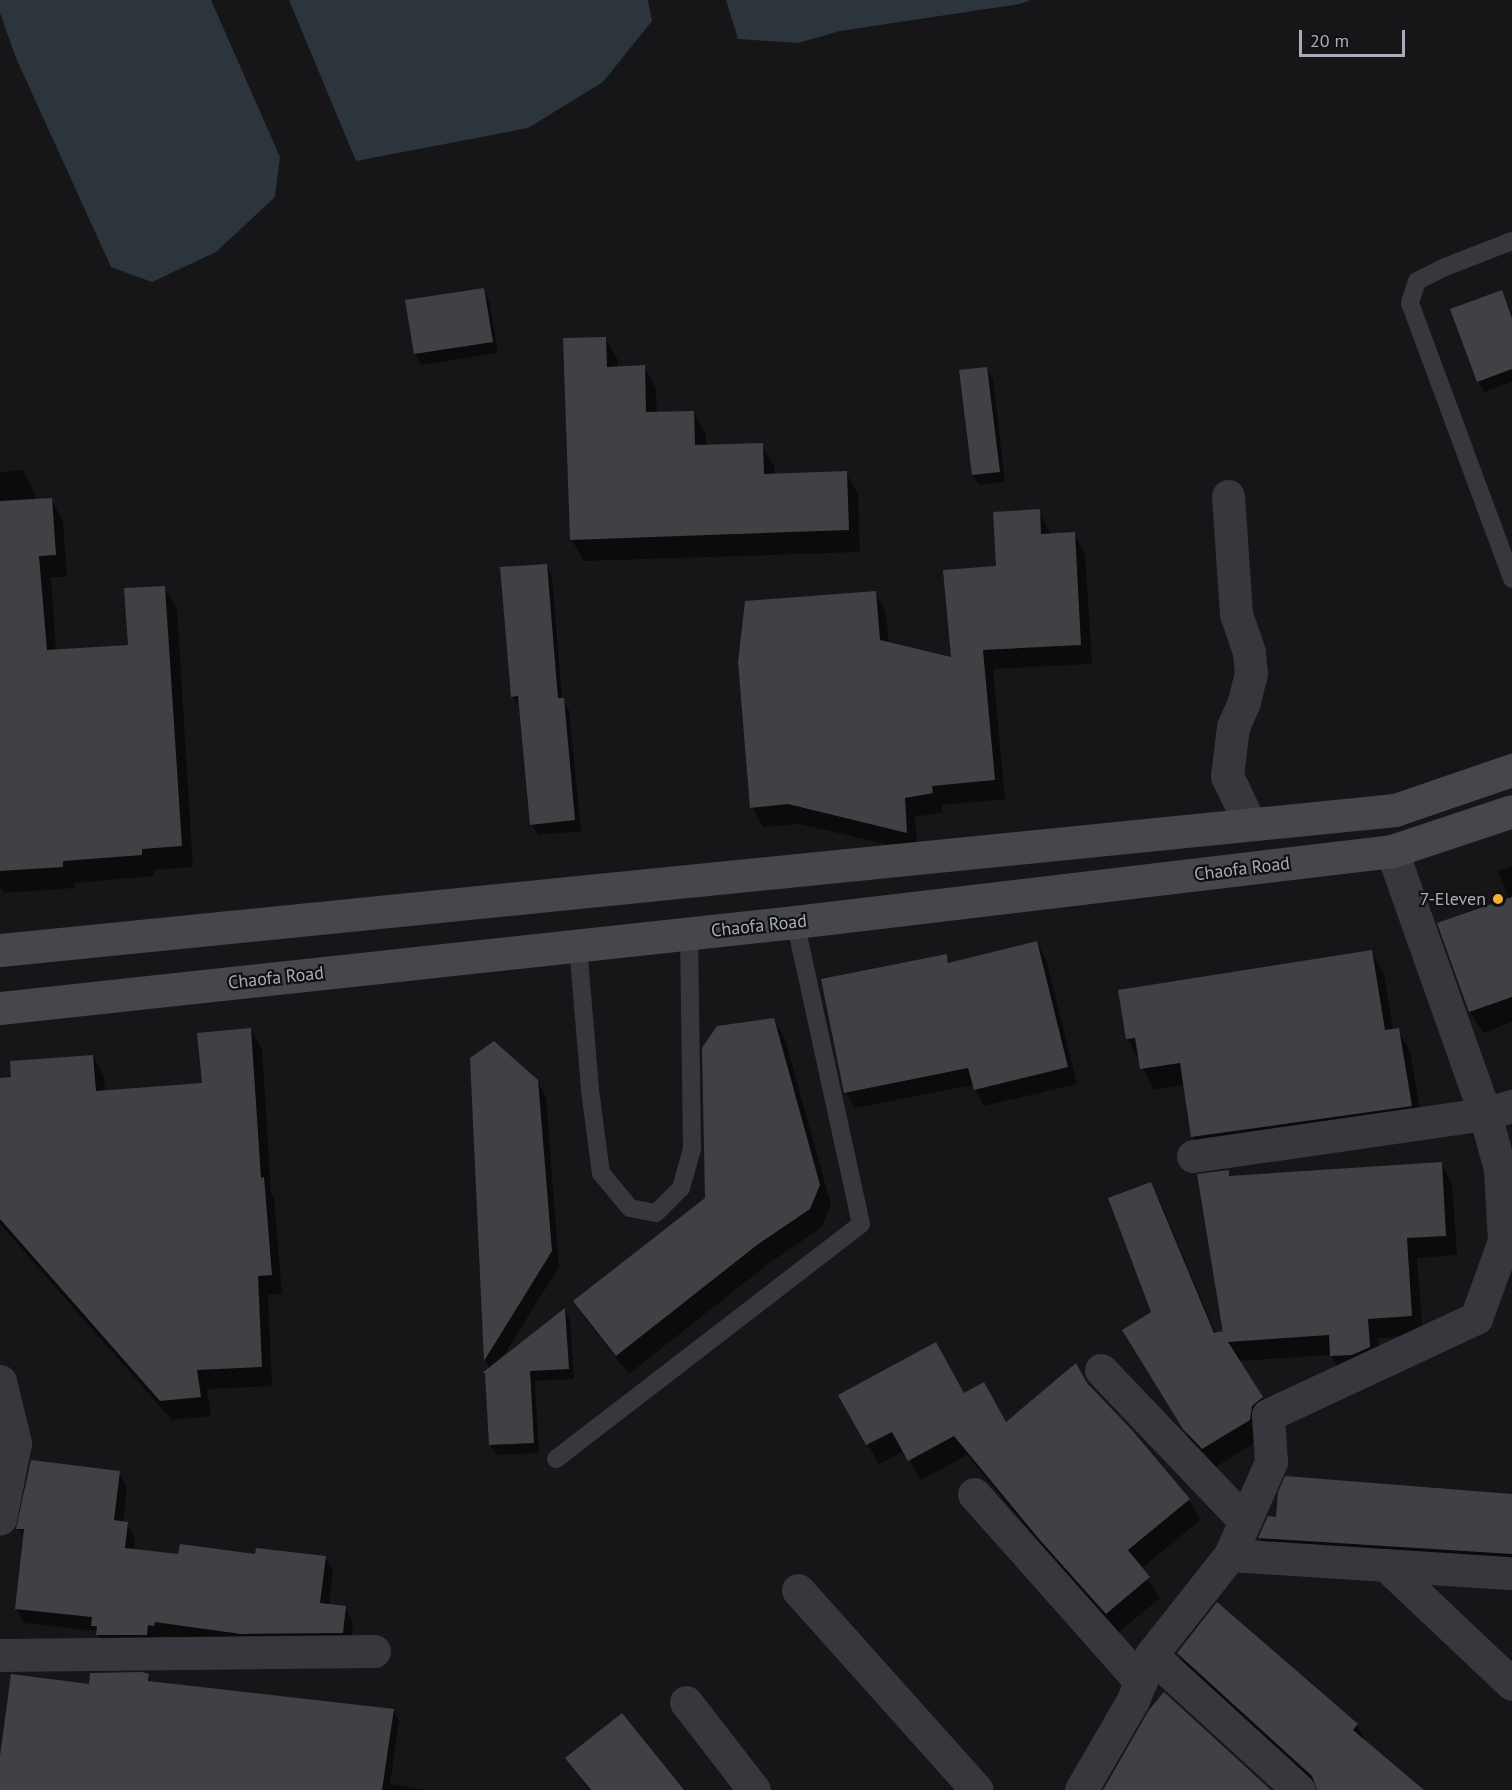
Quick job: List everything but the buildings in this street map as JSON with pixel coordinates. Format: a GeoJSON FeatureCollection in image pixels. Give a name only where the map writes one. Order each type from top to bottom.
{"type":"FeatureCollection","features":[{"type":"Feature","properties":{"kind":"main road"},"geometry":{"type":"LineString","coordinates":[[0,951],[1395,810],[1512,770]]}},
{"type":"Feature","properties":{"kind":"main road","name":"Chaofa Road"},"geometry":{"type":"LineString","coordinates":[[0,1008],[689,934],[1392,851],[1512,811]]}},
{"type":"Feature","properties":{"kind":"street"},"geometry":{"type":"LineString","coordinates":[[1228,496],[1236,614],[1249,652],[1251,673],[1244,702],[1233,727],[1227,776],[1250,824]]}},
{"type":"Feature","properties":{"kind":"street"},"geometry":{"type":"LineString","coordinates":[[1081,1790],[1146,1669],[1230,1555],[1271,1462],[1268,1415],[1476,1318],[1504,1241],[1498,1110],[1392,851]]}},
{"type":"Feature","properties":{"kind":"street"},"geometry":{"type":"LineString","coordinates":[[1193,1156],[1498,1110]]}},
{"type":"Feature","properties":{"kind":"street"},"geometry":{"type":"LineString","coordinates":[[1101,1370],[1244,1520]]}},
{"type":"Feature","properties":{"kind":"street"},"geometry":{"type":"LineString","coordinates":[[0,1381],[7,1441],[0,1519]]}},
{"type":"Feature","properties":{"kind":"street"},"geometry":{"type":"LineString","coordinates":[[974,1494],[1146,1669],[1299,1790]]}},
{"type":"Feature","properties":{"kind":"street"},"geometry":{"type":"LineString","coordinates":[[1230,1555],[1512,1573]]}},
{"type":"Feature","properties":{"kind":"street"},"geometry":{"type":"LineString","coordinates":[[1386,1565],[1512,1684]]}},
{"type":"Feature","properties":{"kind":"street"},"geometry":{"type":"LineString","coordinates":[[798,1590],[977,1790]]}},
{"type":"Feature","properties":{"kind":"street"},"geometry":{"type":"LineString","coordinates":[[0,1655],[375,1651]]}},
{"type":"Feature","properties":{"kind":"street"},"geometry":{"type":"LineString","coordinates":[[686,1702],[754,1790]]}},
{"type":"Feature","properties":{"kind":"lane"},"geometry":{"type":"LineString","coordinates":[[1512,241],[1444,267],[1417,281],[1410,303],[1512,579]]}},
{"type":"Feature","properties":{"kind":"lane"},"geometry":{"type":"LineString","coordinates":[[556,1459],[861,1224],[795,922]]}},
{"type":"Feature","properties":{"kind":"lane"},"geometry":{"type":"LineString","coordinates":[[578,946],[590,1090],[601,1173],[630,1208],[656,1213],[681,1188],[692,1149],[689,934]]}},
{"type":"Feature","properties":{"kind":"shaded area"},"geometry":{"type":"Polygon","coordinates":[[[0,0],[211,0],[280,157],[275,197],[216,252],[152,282],[111,267],[16,58],[0,13],[0,0]]]}},
{"type":"Feature","properties":{"kind":"shaded area"},"geometry":{"type":"Polygon","coordinates":[[[289,0],[648,0],[652,21],[603,82],[528,128],[356,161],[289,0]]]}},
{"type":"Feature","properties":{"kind":"shaded area"},"geometry":{"type":"Polygon","coordinates":[[[726,0],[1030,0],[1020,4],[840,31],[798,43],[738,39],[726,0]]]}},
{"type":"Feature","properties":{"kind":"place","name":"7-Eleven"},"geometry":{"type":"Point","coordinates":[1498,899]}}]}
